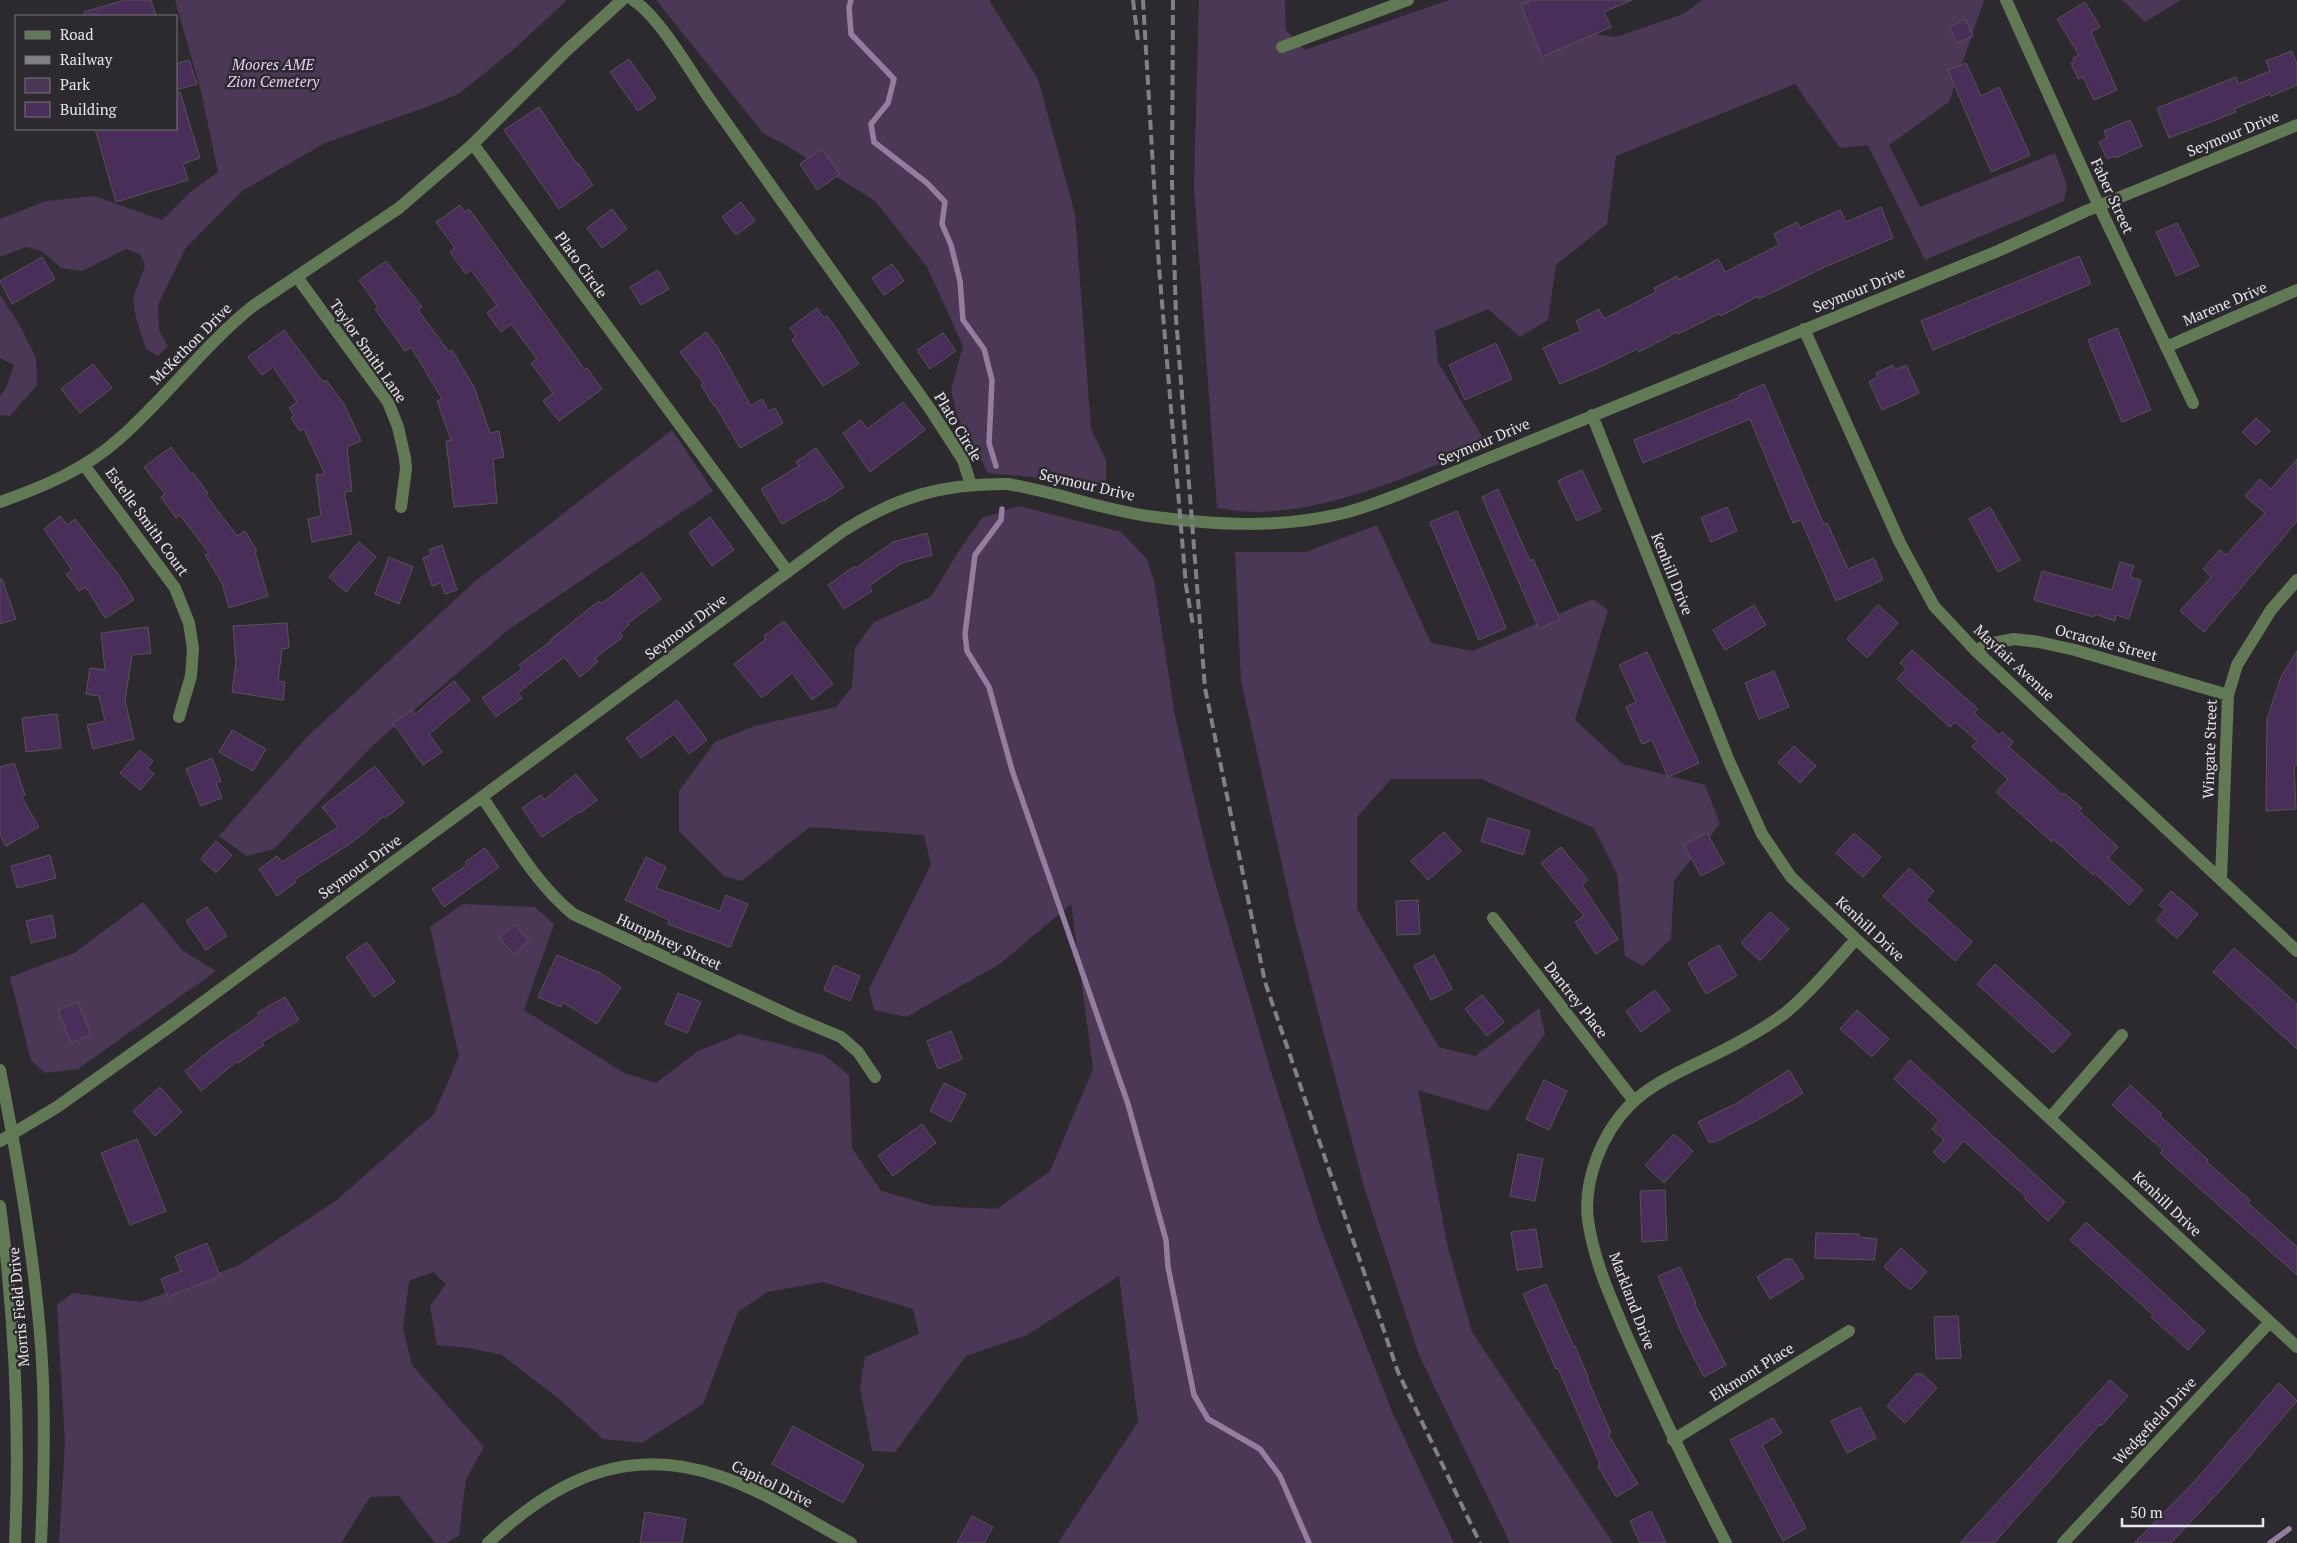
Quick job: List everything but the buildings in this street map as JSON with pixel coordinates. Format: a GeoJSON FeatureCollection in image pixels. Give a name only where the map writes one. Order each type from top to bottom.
{"type":"FeatureCollection","features":[{"type":"Feature","properties":{"kind":"street"},"geometry":{"type":"LineString","coordinates":[[473,144],[566,51],[622,0]]}},
{"type":"Feature","properties":{"kind":"street","name":"Plato Circle"},"geometry":{"type":"LineString","coordinates":[[633,0],[639,4],[666,34],[703,90],[930,409],[962,460],[972,485]]}},
{"type":"Feature","properties":{"kind":"street"},"geometry":{"type":"LineString","coordinates":[[1282,47],[1408,0]]}},
{"type":"Feature","properties":{"kind":"street","name":"Faber Street"},"geometry":{"type":"LineString","coordinates":[[2006,0],[2099,206],[2193,403]]}},
{"type":"Feature","properties":{"kind":"street","name":"Seymour Drive"},"geometry":{"type":"LineString","coordinates":[[0,1141],[73,1096],[843,531],[893,503],[934,490],[972,485],[1008,484],[1147,516],[1218,523],[1258,524],[1316,519],[1370,505],[1998,251],[2099,206],[2297,125]]}},
{"type":"Feature","properties":{"kind":"street","name":"McKethon Drive"},"geometry":{"type":"LineString","coordinates":[[0,502],[62,477],[84,465],[119,440],[232,323],[253,306],[399,208],[473,144]]}},
{"type":"Feature","properties":{"kind":"street","name":"Plato Circle"},"geometry":{"type":"LineString","coordinates":[[473,144],[788,572]]}},
{"type":"Feature","properties":{"kind":"street","name":"Taylor Smith Lane"},"geometry":{"type":"LineString","coordinates":[[297,277],[388,402],[398,427],[405,458],[406,469],[401,506]]}},
{"type":"Feature","properties":{"kind":"street","name":"Marene Drive"},"geometry":{"type":"LineString","coordinates":[[2166,347],[2297,290]]}},
{"type":"Feature","properties":{"kind":"street","name":"Mayfair Avenue"},"geometry":{"type":"LineString","coordinates":[[1804,330],[1900,543],[1934,606],[1975,650],[2297,951]]}},
{"type":"Feature","properties":{"kind":"street","name":"Kenhill Drive"},"geometry":{"type":"LineString","coordinates":[[1592,415],[1730,761],[1762,834],[1791,877],[1856,940],[2297,1347]]}},
{"type":"Feature","properties":{"kind":"street","name":"Estelle Smith Court"},"geometry":{"type":"LineString","coordinates":[[84,465],[175,588],[189,623],[193,649],[191,676],[179,717]]}},
{"type":"Feature","properties":{"kind":"street","name":"Wingate Street"},"geometry":{"type":"LineString","coordinates":[[2221,879],[2228,695],[2236,665],[2271,610],[2297,580]]}},
{"type":"Feature","properties":{"kind":"street","name":"Ocracoke Street"},"geometry":{"type":"LineString","coordinates":[[1975,650],[1993,643],[2014,639],[2039,642],[2075,650],[2228,695]]}},
{"type":"Feature","properties":{"kind":"street","name":"Humphrey Street"},"geometry":{"type":"LineString","coordinates":[[482,797],[540,880],[556,900],[573,914],[715,981],[841,1037],[858,1052],[875,1077]]}},
{"type":"Feature","properties":{"kind":"street","name":"Dantrey Place"},"geometry":{"type":"LineString","coordinates":[[1493,918],[1634,1101]]}},
{"type":"Feature","properties":{"kind":"street","name":"Markland Drive"},"geometry":{"type":"LineString","coordinates":[[1726,1543],[1673,1440],[1612,1301],[1599,1266],[1588,1219],[1592,1173],[1609,1132],[1634,1101],[1656,1086],[1738,1043],[1772,1022],[1821,979],[1856,940]]}},
{"type":"Feature","properties":{"kind":"street"},"geometry":{"type":"LineString","coordinates":[[2050,1118],[2122,1036]]}},
{"type":"Feature","properties":{"kind":"street","name":"Morris Field Drive"},"geometry":{"type":"LineString","coordinates":[[0,1070],[26,1212],[41,1347],[44,1471],[41,1543]]}},
{"type":"Feature","properties":{"kind":"street","name":"Morris Field Drive"},"geometry":{"type":"LineString","coordinates":[[0,1206],[15,1347],[18,1472],[15,1543]]}},
{"type":"Feature","properties":{"kind":"street","name":"Wedgefield Drive"},"geometry":{"type":"LineString","coordinates":[[2063,1543],[2270,1322]]}},
{"type":"Feature","properties":{"kind":"street","name":"Elkmont Place"},"geometry":{"type":"LineString","coordinates":[[1673,1440],[1849,1331]]}},
{"type":"Feature","properties":{"kind":"street","name":"Capitol Drive"},"geometry":{"type":"LineString","coordinates":[[488,1543],[528,1508],[553,1492],[585,1476],[616,1468],[647,1464],[682,1466],[719,1475],[753,1490],[851,1543]]}},
{"type":"Feature","properties":{"kind":"green space","name":"Moores AME Zion Cemetery"},"geometry":{"type":"Polygon","coordinates":[[[175,0],[567,0],[513,50],[460,93],[432,105],[325,143],[242,191],[185,249],[158,305],[159,330],[168,346],[158,356],[146,349],[136,318],[133,298],[145,266],[140,254],[126,249],[82,271],[61,268],[42,251],[26,247],[0,257],[0,219],[46,201],[94,196],[162,220],[189,193],[218,172],[201,91],[175,0]]]}},
{"type":"Feature","properties":{"kind":"green space"},"geometry":{"type":"Polygon","coordinates":[[[656,0],[989,0],[1038,79],[1075,214],[1091,429],[1106,460],[1106,481],[1091,487],[1031,477],[988,473],[957,416],[951,389],[963,346],[927,267],[875,201],[789,147],[763,133],[656,0]]]}},
{"type":"Feature","properties":{"kind":"green space"},"geometry":{"type":"Polygon","coordinates":[[[1199,0],[1285,0],[1286,30],[1305,50],[1449,0],[1532,0],[1580,32],[1616,37],[1683,14],[1702,0],[1984,0],[1949,102],[1889,145],[1920,207],[2055,153],[2067,185],[2064,201],[1925,260],[1868,145],[1840,148],[1795,84],[1616,156],[1607,224],[1556,265],[1548,320],[1520,337],[1488,309],[1435,331],[1438,362],[1487,445],[1401,479],[1312,506],[1251,512],[1217,508],[1194,187],[1199,0]]]}},
{"type":"Feature","properties":{"kind":"green space"},"geometry":{"type":"Polygon","coordinates":[[[2122,0],[2181,0],[2145,22],[2122,0]]]}},
{"type":"Feature","properties":{"kind":"green space"},"geometry":{"type":"Polygon","coordinates":[[[0,295],[19,324],[36,358],[37,385],[10,416],[0,415],[0,396],[7,386],[14,365],[0,358],[0,295]]]}},
{"type":"Feature","properties":{"kind":"green space"},"geometry":{"type":"Polygon","coordinates":[[[672,430],[713,491],[508,630],[373,745],[274,849],[247,856],[219,836],[307,737],[473,583],[672,430]]]}},
{"type":"Feature","properties":{"kind":"green space"},"geometry":{"type":"Polygon","coordinates":[[[1019,506],[1121,532],[1147,559],[1154,581],[1175,716],[1210,865],[1269,1065],[1321,1229],[1392,1412],[1454,1543],[1058,1543],[1138,1422],[1119,1276],[1027,1335],[966,1356],[895,1452],[872,1451],[860,1387],[865,1357],[919,1334],[913,1309],[823,1282],[767,1292],[738,1312],[703,1404],[642,1443],[603,1439],[559,1399],[502,1355],[469,1348],[437,1345],[430,1306],[446,1284],[433,1272],[409,1281],[403,1328],[412,1365],[484,1447],[466,1479],[459,1536],[446,1543],[435,1543],[399,1496],[370,1497],[341,1543],[59,1543],[65,1443],[57,1305],[73,1293],[141,1302],[239,1265],[337,1200],[434,1114],[459,1056],[430,927],[463,904],[535,907],[554,924],[524,1010],[624,1073],[656,1083],[698,1051],[740,1034],[824,1055],[849,1075],[852,1148],[881,1191],[934,1206],[997,1209],[1050,1171],[1093,1069],[1071,904],[1000,964],[906,1017],[874,1010],[869,989],[931,865],[924,835],[810,827],[742,881],[724,876],[679,831],[679,791],[715,742],[754,726],[836,707],[852,687],[855,648],[874,622],[931,597],[958,552],[982,518],[1019,506]]]}},
{"type":"Feature","properties":{"kind":"green space"},"geometry":{"type":"Polygon","coordinates":[[[1377,525],[1431,643],[1473,651],[1593,599],[1608,610],[1575,720],[1623,764],[1705,785],[1720,824],[1674,881],[1671,939],[1643,966],[1625,956],[1617,874],[1594,828],[1481,779],[1391,779],[1357,817],[1357,909],[1439,1047],[1475,1056],[1539,1008],[1545,1034],[1488,1111],[1418,1090],[1448,1248],[1472,1332],[1613,1543],[1510,1543],[1419,1355],[1364,1187],[1295,923],[1241,681],[1235,552],[1306,552],[1377,525]]]}},
{"type":"Feature","properties":{"kind":"green space"},"geometry":{"type":"Polygon","coordinates":[[[143,902],[182,950],[216,971],[78,1069],[46,1073],[31,1061],[10,977],[74,953],[143,902]]]}},
{"type":"Feature","properties":{"kind":"waterway"},"geometry":{"type":"LineString","coordinates":[[851,0],[849,7],[851,34],[894,79],[888,103],[871,124],[874,142],[927,183],[945,202],[942,224],[951,245],[960,281],[963,320],[984,349],[992,380],[989,443],[996,466]]}},
{"type":"Feature","properties":{"kind":"waterway"},"geometry":{"type":"LineString","coordinates":[[1002,509],[1001,520],[975,555],[965,634],[967,651],[989,687],[1012,770],[1128,1104],[1166,1240],[1168,1267],[1194,1395],[1208,1419],[1260,1449],[1280,1476],[1309,1543]]}},
{"type":"Feature","properties":{"kind":"waterway"},"geometry":{"type":"LineString","coordinates":[[2270,1543],[2289,1529]]}},
{"type":"Feature","properties":{"kind":"railway"},"geometry":{"type":"LineString","coordinates":[[1133,0],[1138,40]]}},
{"type":"Feature","properties":{"kind":"railway"},"geometry":{"type":"LineString","coordinates":[[1143,0],[1159,267],[1186,586],[1193,625]]}},
{"type":"Feature","properties":{"kind":"railway"},"geometry":{"type":"LineString","coordinates":[[1173,0],[1172,182],[1176,318],[1205,688],[1265,982],[1398,1372],[1480,1543]]}}]}
